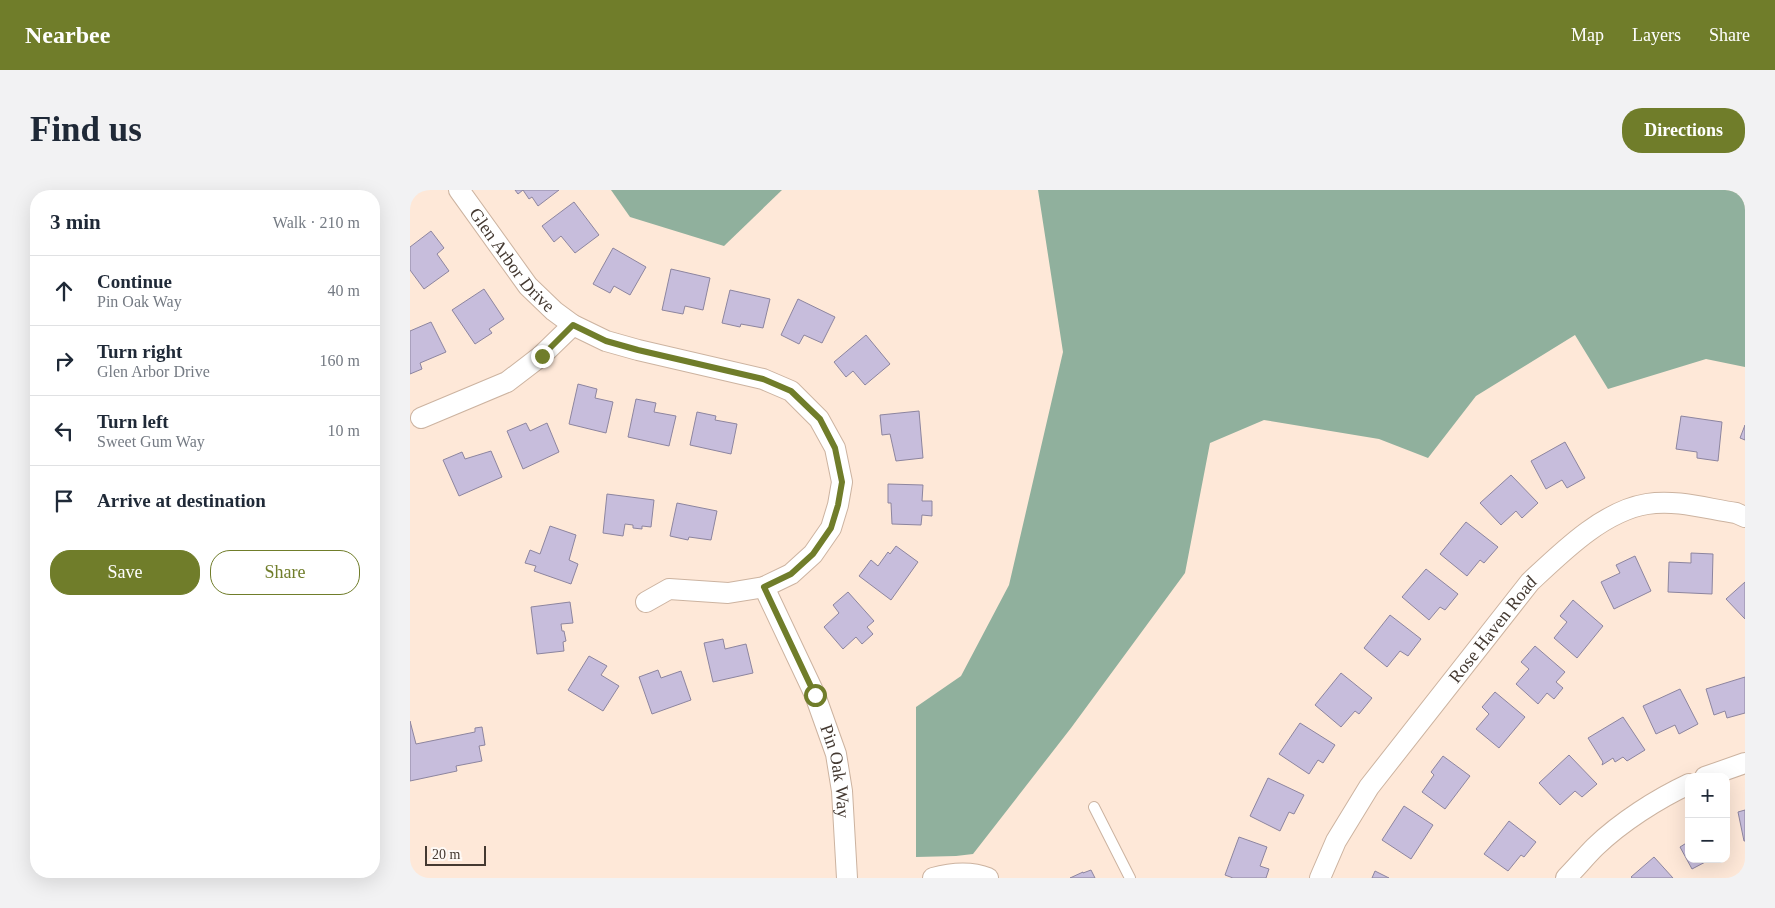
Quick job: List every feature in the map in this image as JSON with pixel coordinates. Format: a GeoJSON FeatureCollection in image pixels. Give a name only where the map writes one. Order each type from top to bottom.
{"type":"FeatureCollection","features":[{"type":"Feature","properties":{"kind":"street","name":"Glen Arbor Drive"},"geometry":{"type":"LineString","coordinates":[[459,190],[528,286],[554,311],[573,325],[606,341],[763,379],[791,391],[820,419],[835,448],[842,482],[831,528],[813,554],[791,574],[764,587],[728,593],[669,589],[646,602]]}},
{"type":"Feature","properties":{"kind":"street"},"geometry":{"type":"LineString","coordinates":[[421,418],[507,382],[542,356],[573,325]]}},
{"type":"Feature","properties":{"kind":"street","name":"Rose Haven Road"},"geometry":{"type":"LineString","coordinates":[[1320,878],[1336,841],[1369,787],[1530,582],[1561,553],[1616,514],[1648,504],[1676,503],[1745,517]]}},
{"type":"Feature","properties":{"kind":"street","name":"Pin Oak Way"},"geometry":{"type":"LineString","coordinates":[[764,587],[815,695],[836,754],[842,791],[847,878]]}},
{"type":"Feature","properties":{"kind":"street"},"geometry":{"type":"LineString","coordinates":[[1716,773],[1745,763]]}},
{"type":"Feature","properties":{"kind":"street"},"geometry":{"type":"LineString","coordinates":[[1566,878],[1596,846],[1620,827],[1666,794],[1685,786]]}},
{"type":"Feature","properties":{"kind":"street"},"geometry":{"type":"LineString","coordinates":[[933,878],[968,873],[979,874],[988,878]]}},
{"type":"Feature","properties":{"kind":"lane"},"geometry":{"type":"LineString","coordinates":[[1094,807],[1130,878]]}},
{"type":"Feature","properties":{"kind":"green space"},"geometry":{"type":"Polygon","coordinates":[[[611,190],[782,190],[724,246],[630,217],[611,190]]]}},
{"type":"Feature","properties":{"kind":"green space"},"geometry":{"type":"Polygon","coordinates":[[[1038,190],[1745,190],[1745,367],[1706,359],[1608,389],[1575,335],[1476,396],[1428,458],[1379,439],[1264,420],[1210,443],[1185,573],[1071,728],[973,854],[916,857],[916,707],[961,676],[1009,585],[1063,352],[1038,190]]]}},
{"type":"Feature","properties":{"kind":"building"},"geometry":{"type":"Polygon","coordinates":[[[515,190],[523,190],[518,194],[515,190]]]}},
{"type":"Feature","properties":{"kind":"building"},"geometry":{"type":"Polygon","coordinates":[[[523,190],[559,190],[538,206],[532,197],[529,199],[523,190]]]}},
{"type":"Feature","properties":{"kind":"building"},"geometry":{"type":"Polygon","coordinates":[[[574,202],[599,235],[575,253],[561,236],[554,242],[542,226],[574,202]]]}},
{"type":"Feature","properties":{"kind":"building"},"geometry":{"type":"Polygon","coordinates":[[[431,231],[444,248],[437,254],[449,271],[424,289],[410,270],[410,247],[431,231]]]}},
{"type":"Feature","properties":{"kind":"building"},"geometry":{"type":"Polygon","coordinates":[[[613,248],[646,267],[630,295],[614,286],[610,293],[593,284],[613,248]]]}},
{"type":"Feature","properties":{"kind":"building"},"geometry":{"type":"Polygon","coordinates":[[[671,269],[710,278],[703,310],[685,306],[683,314],[662,310],[671,269]]]}},
{"type":"Feature","properties":{"kind":"building"},"geometry":{"type":"Polygon","coordinates":[[[484,289],[504,319],[489,329],[492,333],[475,344],[452,310],[484,289]]]}},
{"type":"Feature","properties":{"kind":"building"},"geometry":{"type":"Polygon","coordinates":[[[730,290],[770,299],[763,328],[741,324],[740,327],[722,323],[730,290]]]}},
{"type":"Feature","properties":{"kind":"building"},"geometry":{"type":"Polygon","coordinates":[[[798,299],[835,317],[822,343],[804,335],[799,344],[781,335],[798,299]]]}},
{"type":"Feature","properties":{"kind":"building"},"geometry":{"type":"Polygon","coordinates":[[[431,322],[446,352],[420,363],[422,369],[410,374],[410,331],[431,322]]]}},
{"type":"Feature","properties":{"kind":"building"},"geometry":{"type":"Polygon","coordinates":[[[866,335],[890,364],[865,385],[853,371],[846,377],[834,362],[866,335]]]}},
{"type":"Feature","properties":{"kind":"building"},"geometry":{"type":"Polygon","coordinates":[[[578,384],[597,389],[595,398],[613,402],[606,433],[569,424],[578,384]]]}},
{"type":"Feature","properties":{"kind":"building"},"geometry":{"type":"Polygon","coordinates":[[[636,399],[656,403],[654,412],[676,416],[669,446],[628,437],[636,399]]]}},
{"type":"Feature","properties":{"kind":"building"},"geometry":{"type":"Polygon","coordinates":[[[919,411],[923,458],[896,461],[890,434],[882,435],[880,415],[919,411]]]}},
{"type":"Feature","properties":{"kind":"building"},"geometry":{"type":"Polygon","coordinates":[[[697,412],[716,416],[715,420],[737,424],[731,454],[690,445],[697,412]]]}},
{"type":"Feature","properties":{"kind":"building"},"geometry":{"type":"Polygon","coordinates":[[[1681,416],[1722,422],[1718,461],[1697,458],[1697,452],[1676,449],[1681,416]]]}},
{"type":"Feature","properties":{"kind":"building"},"geometry":{"type":"Polygon","coordinates":[[[526,423],[530,431],[547,423],[559,452],[523,469],[507,431],[526,423]]]}},
{"type":"Feature","properties":{"kind":"building"},"geometry":{"type":"Polygon","coordinates":[[[1745,425],[1745,440],[1740,438],[1745,425]]]}},
{"type":"Feature","properties":{"kind":"building"},"geometry":{"type":"Polygon","coordinates":[[[1565,442],[1585,478],[1567,488],[1562,480],[1546,489],[1531,461],[1565,442]]]}},
{"type":"Feature","properties":{"kind":"building"},"geometry":{"type":"Polygon","coordinates":[[[491,451],[502,477],[459,496],[443,460],[462,452],[465,459],[491,451]]]}},
{"type":"Feature","properties":{"kind":"building"},"geometry":{"type":"Polygon","coordinates":[[[1511,475],[1538,503],[1522,518],[1516,511],[1501,525],[1480,503],[1511,475]]]}},
{"type":"Feature","properties":{"kind":"building"},"geometry":{"type":"Polygon","coordinates":[[[888,484],[923,485],[922,501],[932,501],[932,516],[922,515],[921,525],[892,524],[891,503],[888,503],[888,484]]]}},
{"type":"Feature","properties":{"kind":"building"},"geometry":{"type":"Polygon","coordinates":[[[607,494],[654,500],[651,527],[633,528],[633,525],[625,524],[623,536],[603,533],[607,494]]]}},
{"type":"Feature","properties":{"kind":"building"},"geometry":{"type":"Polygon","coordinates":[[[677,503],[717,511],[711,540],[689,537],[688,540],[670,536],[677,503]]]}},
{"type":"Feature","properties":{"kind":"building"},"geometry":{"type":"Polygon","coordinates":[[[1466,522],[1498,547],[1484,563],[1480,560],[1467,576],[1440,554],[1466,522]]]}},
{"type":"Feature","properties":{"kind":"building"},"geometry":{"type":"Polygon","coordinates":[[[550,526],[576,535],[569,560],[578,564],[571,584],[534,571],[536,566],[525,563],[530,550],[540,554],[550,526]]]}},
{"type":"Feature","properties":{"kind":"building"},"geometry":{"type":"Polygon","coordinates":[[[896,546],[918,562],[891,600],[859,576],[871,560],[878,566],[888,552],[890,554],[896,546]]]}},
{"type":"Feature","properties":{"kind":"building"},"geometry":{"type":"Polygon","coordinates":[[[1691,553],[1713,554],[1712,594],[1668,592],[1669,562],[1691,563],[1691,553]]]}},
{"type":"Feature","properties":{"kind":"building"},"geometry":{"type":"Polygon","coordinates":[[[1635,556],[1651,591],[1614,609],[1601,582],[1620,573],[1616,565],[1635,556]]]}},
{"type":"Feature","properties":{"kind":"building"},"geometry":{"type":"Polygon","coordinates":[[[1426,569],[1458,594],[1445,610],[1440,607],[1429,620],[1402,597],[1426,569]]]}},
{"type":"Feature","properties":{"kind":"building"},"geometry":{"type":"Polygon","coordinates":[[[1745,582],[1745,619],[1726,599],[1745,582]]]}},
{"type":"Feature","properties":{"kind":"building"},"geometry":{"type":"Polygon","coordinates":[[[848,592],[874,621],[867,627],[873,634],[862,644],[856,637],[843,649],[824,627],[839,613],[833,605],[848,592]]]}},
{"type":"Feature","properties":{"kind":"building"},"geometry":{"type":"Polygon","coordinates":[[[1573,600],[1603,626],[1577,658],[1554,638],[1567,622],[1560,616],[1573,600]]]}},
{"type":"Feature","properties":{"kind":"building"},"geometry":{"type":"Polygon","coordinates":[[[570,602],[573,623],[561,624],[566,641],[563,642],[564,651],[537,654],[531,607],[570,602]]]}},
{"type":"Feature","properties":{"kind":"building"},"geometry":{"type":"Polygon","coordinates":[[[1390,615],[1421,639],[1408,656],[1400,651],[1387,667],[1364,648],[1390,615]]]}},
{"type":"Feature","properties":{"kind":"building"},"geometry":{"type":"Polygon","coordinates":[[[723,639],[725,649],[746,644],[753,673],[713,682],[704,643],[723,639]]]}},
{"type":"Feature","properties":{"kind":"building"},"geometry":{"type":"Polygon","coordinates":[[[1535,646],[1565,672],[1556,682],[1563,688],[1554,699],[1547,693],[1538,704],[1516,684],[1529,669],[1521,662],[1535,646]]]}},
{"type":"Feature","properties":{"kind":"building"},"geometry":{"type":"Polygon","coordinates":[[[589,656],[607,666],[601,675],[619,686],[603,711],[568,690],[589,656]]]}},
{"type":"Feature","properties":{"kind":"building"},"geometry":{"type":"Polygon","coordinates":[[[658,670],[661,678],[681,671],[691,700],[652,714],[639,677],[658,670]]]}},
{"type":"Feature","properties":{"kind":"building"},"geometry":{"type":"Polygon","coordinates":[[[1341,673],[1372,698],[1359,714],[1355,711],[1341,727],[1315,705],[1341,673]]]}},
{"type":"Feature","properties":{"kind":"building"},"geometry":{"type":"Polygon","coordinates":[[[1745,677],[1745,713],[1727,718],[1725,711],[1714,715],[1706,689],[1745,677]]]}},
{"type":"Feature","properties":{"kind":"building"},"geometry":{"type":"Polygon","coordinates":[[[1680,689],[1698,724],[1679,734],[1675,725],[1656,734],[1643,706],[1680,689]]]}},
{"type":"Feature","properties":{"kind":"building"},"geometry":{"type":"Polygon","coordinates":[[[1495,692],[1525,717],[1499,748],[1476,729],[1489,714],[1482,707],[1495,692]]]}},
{"type":"Feature","properties":{"kind":"building"},"geometry":{"type":"Polygon","coordinates":[[[1623,717],[1645,750],[1627,761],[1623,757],[1615,762],[1613,758],[1602,765],[1603,762],[1588,738],[1623,717]]]}},
{"type":"Feature","properties":{"kind":"building"},"geometry":{"type":"Polygon","coordinates":[[[410,721],[416,744],[475,732],[475,728],[482,727],[485,745],[479,746],[482,761],[456,766],[457,771],[410,781],[410,721]]]}},
{"type":"Feature","properties":{"kind":"building"},"geometry":{"type":"Polygon","coordinates":[[[1300,723],[1335,745],[1323,763],[1318,760],[1309,774],[1279,754],[1300,723]]]}},
{"type":"Feature","properties":{"kind":"building"},"geometry":{"type":"Polygon","coordinates":[[[1569,755],[1597,784],[1582,797],[1575,791],[1560,805],[1539,783],[1569,755]]]}},
{"type":"Feature","properties":{"kind":"building"},"geometry":{"type":"Polygon","coordinates":[[[1443,756],[1470,776],[1445,809],[1422,792],[1434,775],[1431,772],[1443,756]]]}},
{"type":"Feature","properties":{"kind":"building"},"geometry":{"type":"Polygon","coordinates":[[[1268,778],[1304,795],[1294,814],[1289,812],[1280,831],[1250,816],[1268,778]]]}},
{"type":"Feature","properties":{"kind":"building"},"geometry":{"type":"Polygon","coordinates":[[[1404,806],[1433,825],[1411,859],[1382,840],[1404,806]]]}},
{"type":"Feature","properties":{"kind":"building"},"geometry":{"type":"Polygon","coordinates":[[[1745,810],[1745,841],[1744,841],[1738,812],[1745,810]]]}},
{"type":"Feature","properties":{"kind":"building"},"geometry":{"type":"Polygon","coordinates":[[[1509,821],[1536,842],[1524,857],[1521,855],[1508,871],[1484,854],[1509,821]]]}},
{"type":"Feature","properties":{"kind":"building"},"geometry":{"type":"Polygon","coordinates":[[[1239,837],[1267,847],[1260,866],[1269,869],[1266,878],[1233,878],[1225,875],[1239,837]]]}},
{"type":"Feature","properties":{"kind":"building"},"geometry":{"type":"Polygon","coordinates":[[[1685,844],[1685,856],[1680,847],[1685,844]]]}},
{"type":"Feature","properties":{"kind":"building"},"geometry":{"type":"Polygon","coordinates":[[[1654,857],[1673,878],[1631,877],[1654,857]]]}},
{"type":"Feature","properties":{"kind":"building"},"geometry":{"type":"Polygon","coordinates":[[[1689,863],[1703,863],[1692,869],[1689,863]]]}},
{"type":"Feature","properties":{"kind":"building"},"geometry":{"type":"Polygon","coordinates":[[[1091,870],[1095,878],[1070,878],[1083,872],[1091,870]]]}},
{"type":"Feature","properties":{"kind":"building"},"geometry":{"type":"Polygon","coordinates":[[[1375,871],[1389,878],[1372,878],[1375,871]]]}},
{"type":"Feature","properties":{"kind":"route"},"geometry":{"type":"LineString","coordinates":[[542,356],[573,325],[606,341],[763,379],[791,391],[820,419],[835,448],[842,482],[831,528],[813,554],[791,574],[764,587],[815,695]]}}]}
